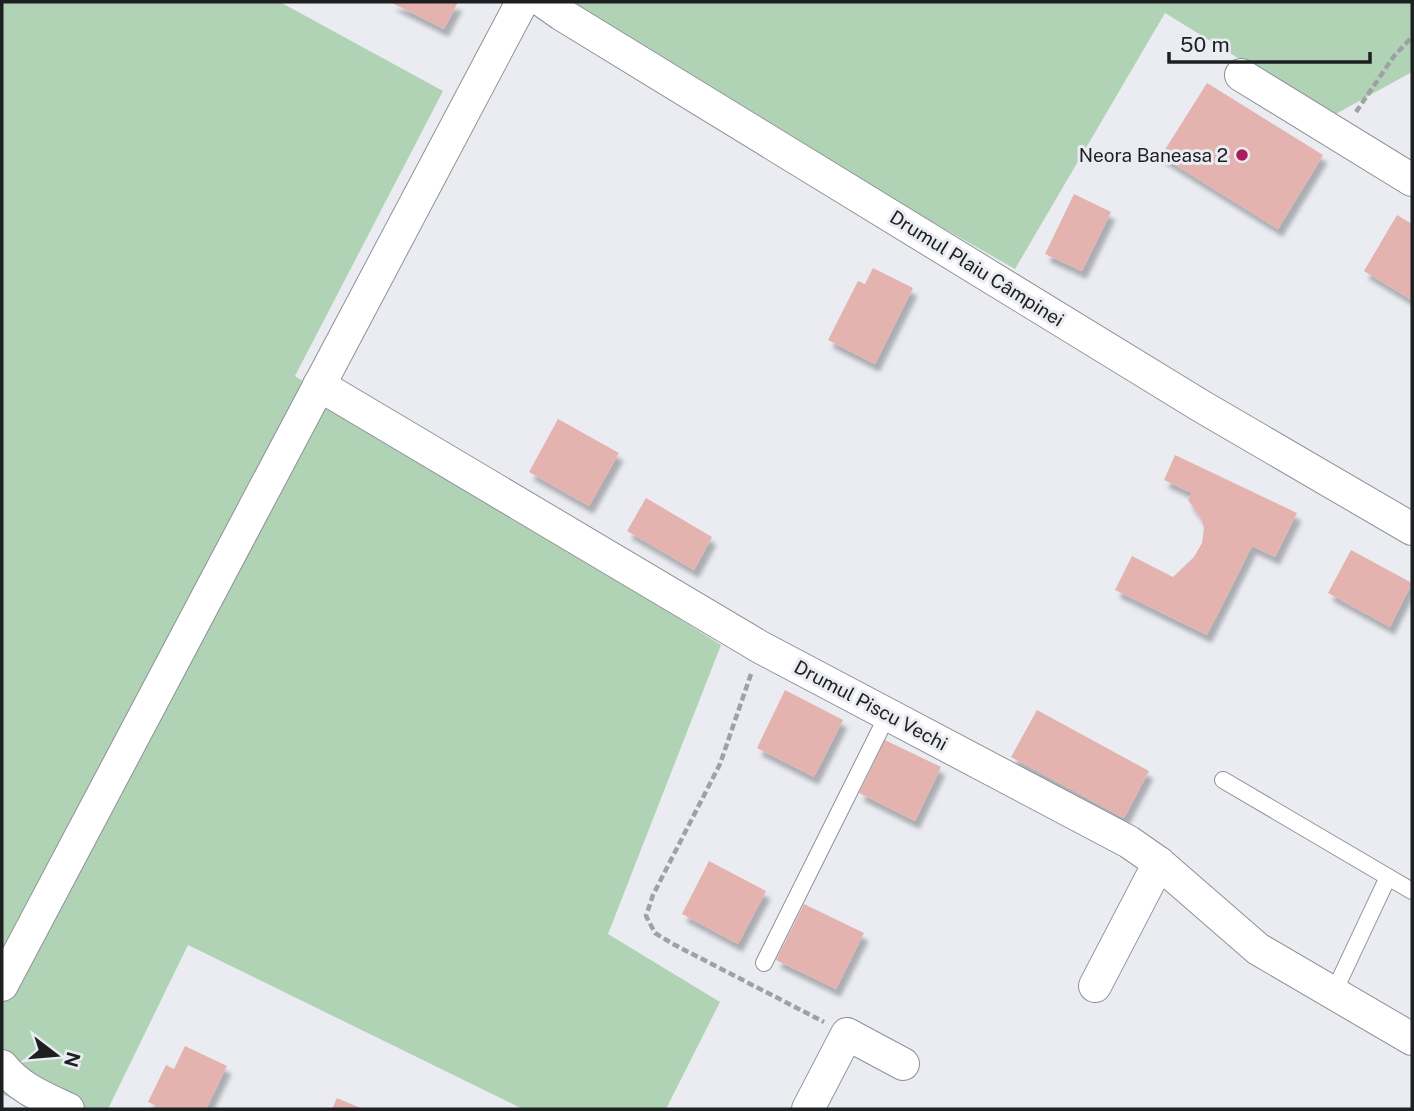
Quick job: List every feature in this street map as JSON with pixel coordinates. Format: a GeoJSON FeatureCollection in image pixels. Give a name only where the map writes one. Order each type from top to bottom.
{"type":"FeatureCollection","features":[{"type":"Feature","properties":{"kind":"street"},"geometry":{"type":"LineString","coordinates":[[2,985],[522,2]]}},
{"type":"Feature","properties":{"kind":"street","name":"Drumul Plaiu Câmpinei"},"geometry":{"type":"LineString","coordinates":[[544,2],[1201,406],[1412,529]]}},
{"type":"Feature","properties":{"kind":"street"},"geometry":{"type":"LineString","coordinates":[[1241,75],[1412,180]]}},
{"type":"Feature","properties":{"kind":"street","name":"Drumul Piscu Vechi"},"geometry":{"type":"LineString","coordinates":[[319,385],[760,647],[1129,842],[1158,863],[1258,949],[1412,1039]]}},
{"type":"Feature","properties":{"kind":"street"},"geometry":{"type":"LineString","coordinates":[[1095,985],[1158,863]]}},
{"type":"Feature","properties":{"kind":"street"},"geometry":{"type":"LineString","coordinates":[[808,1109],[846,1034],[903,1064]]}},
{"type":"Feature","properties":{"kind":"street"},"geometry":{"type":"LineString","coordinates":[[2,1066],[9,1076],[27,1090],[68,1109]]}},
{"type":"Feature","properties":{"kind":"lane"},"geometry":{"type":"LineString","coordinates":[[764,963],[885,720],[886,712]]}},
{"type":"Feature","properties":{"kind":"lane"},"geometry":{"type":"LineString","coordinates":[[1223,780],[1412,891]]}},
{"type":"Feature","properties":{"kind":"lane"},"geometry":{"type":"LineString","coordinates":[[1333,993],[1388,877]]}},
{"type":"Feature","properties":{"kind":"path"},"geometry":{"type":"LineString","coordinates":[[1340,136],[1394,56],[1412,37]]}},
{"type":"Feature","properties":{"kind":"path"},"geometry":{"type":"LineString","coordinates":[[760,647],[720,764],[653,895],[646,916],[655,933],[673,944],[846,1034]]}},
{"type":"Feature","properties":{"kind":"green space"},"geometry":{"type":"Polygon","coordinates":[[[2,2],[280,2],[443,91],[295,376],[721,645],[608,934],[720,1002],[666,1109],[523,1109],[188,945],[108,1109],[37,1109],[2,1094],[2,2]]]}},
{"type":"Feature","properties":{"kind":"green space"},"geometry":{"type":"Polygon","coordinates":[[[547,2],[1412,2],[1412,72],[1332,116],[1165,13],[1015,269],[547,2]]]}},
{"type":"Feature","properties":{"kind":"building"},"geometry":{"type":"Polygon","coordinates":[[[390,2],[458,2],[444,29],[390,2]]]}},
{"type":"Feature","properties":{"kind":"building","name":"Neora Baneasa 2"},"geometry":{"type":"Polygon","coordinates":[[[1207,83],[1323,155],[1278,229],[1161,156],[1207,83]]]}},
{"type":"Feature","properties":{"kind":"building"},"geometry":{"type":"Polygon","coordinates":[[[1074,194],[1111,212],[1082,271],[1045,254],[1074,194]]]}},
{"type":"Feature","properties":{"kind":"building"},"geometry":{"type":"Polygon","coordinates":[[[1397,215],[1412,224],[1412,300],[1364,271],[1397,215]]]}},
{"type":"Feature","properties":{"kind":"building"},"geometry":{"type":"Polygon","coordinates":[[[873,268],[913,288],[875,364],[828,340],[858,281],[865,284],[873,268]]]}},
{"type":"Feature","properties":{"kind":"building"},"geometry":{"type":"Polygon","coordinates":[[[558,419],[619,453],[589,506],[529,472],[558,419]]]}},
{"type":"Feature","properties":{"kind":"building"},"geometry":{"type":"Polygon","coordinates":[[[1175,455],[1297,513],[1275,557],[1252,546],[1207,635],[1115,590],[1132,556],[1173,577],[1194,557],[1202,543],[1204,528],[1201,518],[1188,500],[1192,493],[1164,480],[1175,455]]]}},
{"type":"Feature","properties":{"kind":"building"},"geometry":{"type":"Polygon","coordinates":[[[646,498],[712,537],[694,570],[627,531],[646,498]]]}},
{"type":"Feature","properties":{"kind":"building"},"geometry":{"type":"Polygon","coordinates":[[[1351,550],[1412,583],[1390,627],[1328,593],[1351,550]]]}},
{"type":"Feature","properties":{"kind":"building"},"geometry":{"type":"Polygon","coordinates":[[[785,690],[843,720],[814,777],[757,748],[785,690]]]}},
{"type":"Feature","properties":{"kind":"building"},"geometry":{"type":"Polygon","coordinates":[[[1037,710],[1149,771],[1124,818],[1011,757],[1037,710]]]}},
{"type":"Feature","properties":{"kind":"building"},"geometry":{"type":"Polygon","coordinates":[[[885,740],[941,767],[915,821],[859,793],[885,740]]]}},
{"type":"Feature","properties":{"kind":"building"},"geometry":{"type":"Polygon","coordinates":[[[709,861],[766,891],[738,944],[682,914],[709,861]]]}},
{"type":"Feature","properties":{"kind":"building"},"geometry":{"type":"Polygon","coordinates":[[[804,904],[864,933],[836,989],[776,960],[804,904]]]}},
{"type":"Feature","properties":{"kind":"building"},"geometry":{"type":"Polygon","coordinates":[[[185,1046],[227,1066],[206,1109],[163,1109],[148,1102],[166,1065],[174,1069],[185,1046]]]}},
{"type":"Feature","properties":{"kind":"building"},"geometry":{"type":"Polygon","coordinates":[[[337,1098],[363,1109],[332,1109],[337,1098]]]}},
{"type":"Feature","properties":{"kind":"place","name":"Neora Baneasa 2"},"geometry":{"type":"Point","coordinates":[1242,155]}}]}
